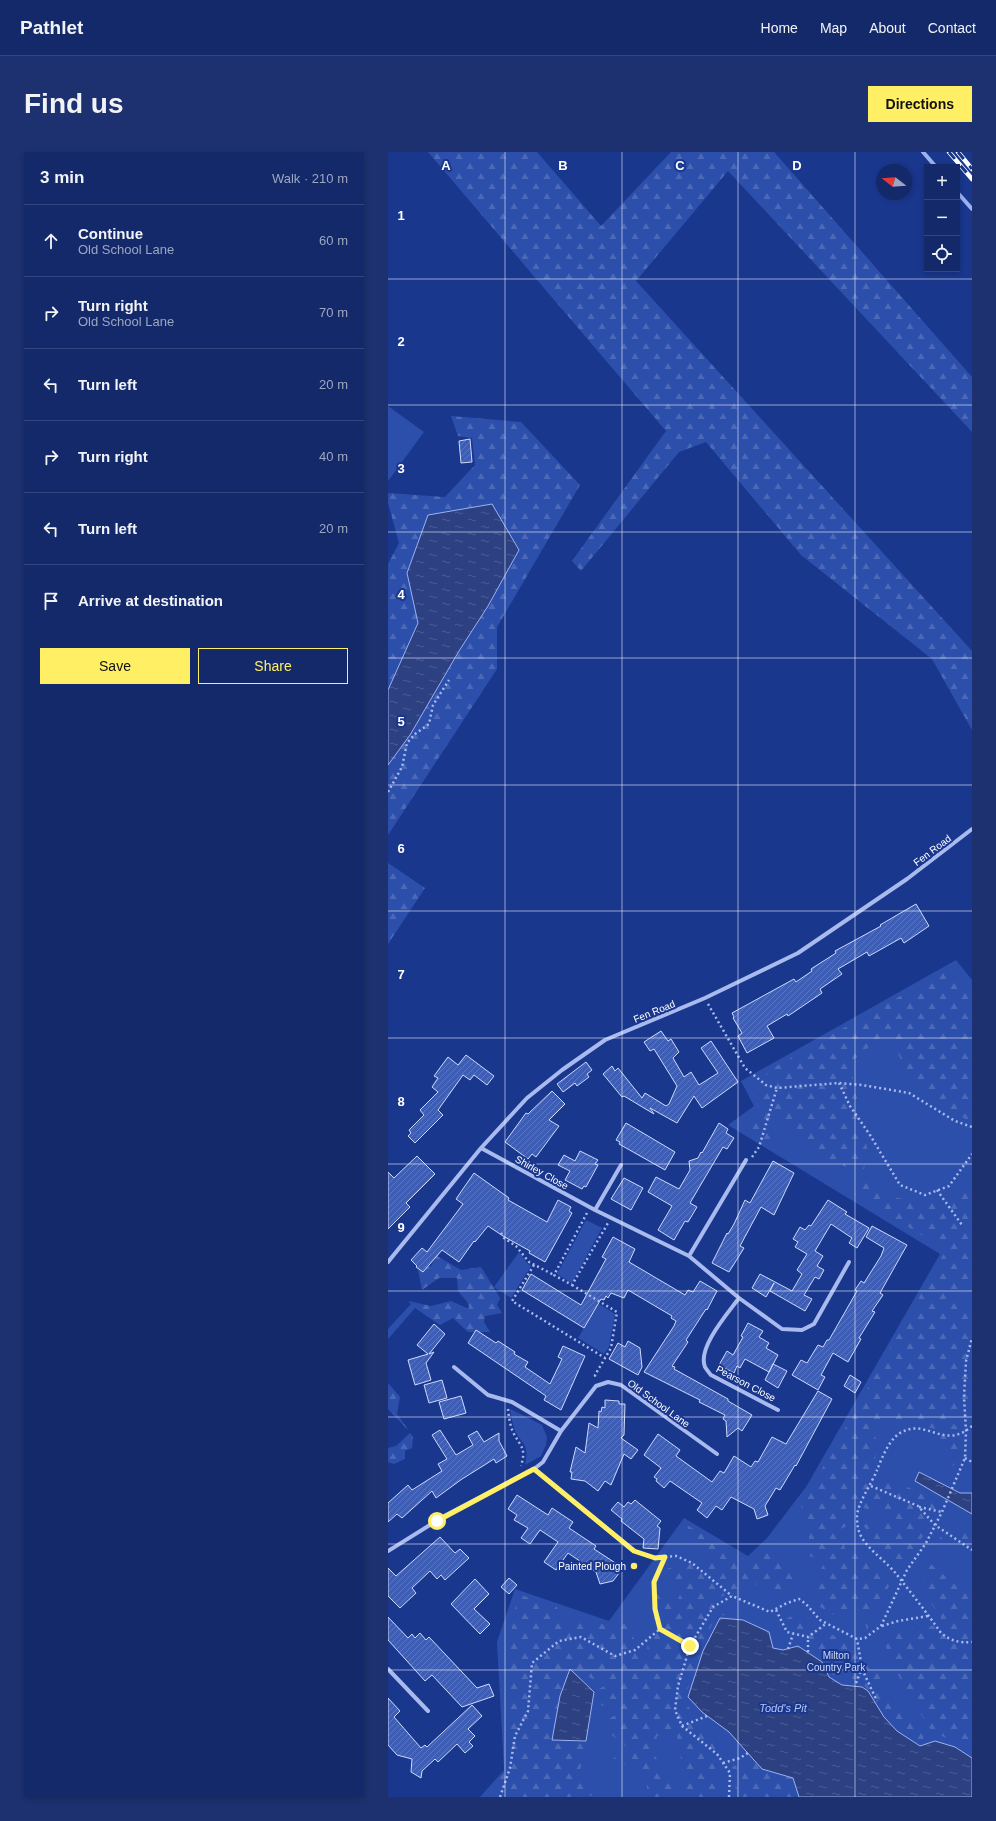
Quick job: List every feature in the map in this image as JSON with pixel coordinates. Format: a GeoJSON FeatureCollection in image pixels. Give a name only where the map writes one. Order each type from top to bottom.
{"type":"FeatureCollection","features":[{"type":"Feature","properties":{"kind":"street","name":"Fen Road"},"geometry":{"type":"LineString","coordinates":[[388,1262],[482,1148],[527,1098],[562,1070],[605,1040],[705,998],[798,953],[907,879],[972,829]]}},
{"type":"Feature","properties":{"kind":"street","name":"Shirley Close"},"geometry":{"type":"LineString","coordinates":[[482,1148],[611,1218],[689,1256],[739,1298]]}},
{"type":"Feature","properties":{"kind":"street"},"geometry":{"type":"LineString","coordinates":[[689,1256],[746,1160]]}},
{"type":"Feature","properties":{"kind":"street"},"geometry":{"type":"LineString","coordinates":[[596,1210],[620,1165]]}},
{"type":"Feature","properties":{"kind":"street"},"geometry":{"type":"LineString","coordinates":[[739,1298],[782,1329],[802,1330],[814,1324],[850,1262]]}},
{"type":"Feature","properties":{"kind":"street","name":"Pearson Close"},"geometry":{"type":"LineString","coordinates":[[739,1298],[716,1329],[704,1354],[705,1367],[711,1375],[778,1410]]}},
{"type":"Feature","properties":{"kind":"street"},"geometry":{"type":"LineString","coordinates":[[454,1367],[488,1395],[507,1401],[561,1431]]}},
{"type":"Feature","properties":{"kind":"street","name":"Old School Lane"},"geometry":{"type":"LineString","coordinates":[[596,1386],[608,1382],[621,1385],[716,1454]]}},
{"type":"Feature","properties":{"kind":"street"},"geometry":{"type":"LineString","coordinates":[[388,1551],[446,1515],[534,1469],[543,1462],[561,1431],[596,1386]]}},
{"type":"Feature","properties":{"kind":"street"},"geometry":{"type":"LineString","coordinates":[[534,1469],[634,1551]]}},
{"type":"Feature","properties":{"kind":"street"},"geometry":{"type":"LineString","coordinates":[[388,1669],[428,1711]]}},
{"type":"Feature","properties":{"kind":"path"},"geometry":{"type":"LineString","coordinates":[[388,792],[402,767],[407,743],[415,734],[429,724],[433,705],[449,680]]}},
{"type":"Feature","properties":{"kind":"path"},"geometry":{"type":"LineString","coordinates":[[705,998],[745,1068],[766,1085],[777,1088],[839,1083],[862,1085],[909,1093],[954,1121],[972,1127]]}},
{"type":"Feature","properties":{"kind":"path"},"geometry":{"type":"LineString","coordinates":[[839,1083],[850,1106],[870,1135],[900,1185],[925,1196],[949,1186],[972,1154]]}},
{"type":"Feature","properties":{"kind":"path"},"geometry":{"type":"LineString","coordinates":[[746,1160],[752,1157],[759,1147],[777,1088]]}},
{"type":"Feature","properties":{"kind":"path"},"geometry":{"type":"LineString","coordinates":[[937,1190],[962,1225]]}},
{"type":"Feature","properties":{"kind":"path"},"geometry":{"type":"LineString","coordinates":[[554,1275],[590,1207]]}},
{"type":"Feature","properties":{"kind":"path"},"geometry":{"type":"LineString","coordinates":[[572,1285],[611,1218]]}},
{"type":"Feature","properties":{"kind":"path"},"geometry":{"type":"LineString","coordinates":[[501,1232],[504,1238],[516,1246],[529,1262],[572,1285],[617,1312],[611,1348],[595,1375],[596,1386]]}},
{"type":"Feature","properties":{"kind":"path"},"geometry":{"type":"LineString","coordinates":[[534,1265],[512,1301],[605,1358]]}},
{"type":"Feature","properties":{"kind":"path"},"geometry":{"type":"LineString","coordinates":[[881,1626],[902,1584],[907,1570],[942,1512],[965,1458],[966,1431],[964,1397],[966,1361],[972,1338]]}},
{"type":"Feature","properties":{"kind":"path"},"geometry":{"type":"LineString","coordinates":[[507,1401],[514,1434],[522,1444],[524,1450],[517,1477]]}},
{"type":"Feature","properties":{"kind":"path"},"geometry":{"type":"LineString","coordinates":[[972,1426],[966,1431],[950,1436],[938,1435],[922,1429],[902,1431],[893,1439],[857,1516],[858,1530],[862,1539],[897,1575],[902,1584],[909,1590],[941,1633],[949,1640],[961,1643],[972,1642]]}},
{"type":"Feature","properties":{"kind":"path"},"geometry":{"type":"LineString","coordinates":[[965,1458],[972,1462]]}},
{"type":"Feature","properties":{"kind":"path"},"geometry":{"type":"LineString","coordinates":[[871,1486],[918,1506],[942,1512]]}},
{"type":"Feature","properties":{"kind":"path"},"geometry":{"type":"LineString","coordinates":[[918,1506],[935,1525],[972,1550]]}},
{"type":"Feature","properties":{"kind":"path"},"geometry":{"type":"LineString","coordinates":[[634,1551],[655,1558],[676,1556],[692,1563],[732,1596],[770,1612],[787,1603],[799,1599],[806,1604],[820,1620],[858,1639],[865,1638],[881,1626],[898,1621],[928,1616]]}},
{"type":"Feature","properties":{"kind":"path"},"geometry":{"type":"LineString","coordinates":[[665,1557],[654,1582],[655,1609],[660,1629],[690,1646]]}},
{"type":"Feature","properties":{"kind":"path"},"geometry":{"type":"LineString","coordinates":[[729,1797],[730,1773],[717,1754],[682,1726],[675,1710],[678,1686],[690,1646],[713,1607],[732,1596]]}},
{"type":"Feature","properties":{"kind":"path"},"geometry":{"type":"LineString","coordinates":[[776,1610],[787,1632],[793,1634],[808,1637],[827,1623]]}},
{"type":"Feature","properties":{"kind":"path"},"geometry":{"type":"LineString","coordinates":[[500,1797],[510,1768],[515,1736],[528,1711],[532,1663],[559,1641],[581,1637],[615,1656],[635,1650],[660,1629]]}},
{"type":"Feature","properties":{"kind":"path"},"geometry":{"type":"LineString","coordinates":[[788,1649],[793,1634]]}},
{"type":"Feature","properties":{"kind":"path"},"geometry":{"type":"LineString","coordinates":[[808,1637],[808,1652]]}},
{"type":"Feature","properties":{"kind":"path"},"geometry":{"type":"LineString","coordinates":[[858,1639],[862,1668],[877,1701]]}},
{"type":"Feature","properties":{"kind":"path"},"geometry":{"type":"LineString","coordinates":[[856,1683],[862,1668]]}},
{"type":"Feature","properties":{"kind":"path"},"geometry":{"type":"LineString","coordinates":[[682,1726],[707,1716]]}},
{"type":"Feature","properties":{"kind":"path"},"geometry":{"type":"LineString","coordinates":[[723,1763],[740,1758],[748,1753]]}},
{"type":"Feature","properties":{"kind":"green space"},"geometry":{"type":"Polygon","coordinates":[[[428,152],[537,152],[601,226],[671,152],[774,152],[972,377],[972,432],[728,171],[636,281],[972,651],[972,730],[932,659],[801,555],[706,442],[679,452],[581,571],[572,561],[666,431],[428,152]]]}},
{"type":"Feature","properties":{"kind":"green space"},"geometry":{"type":"Polygon","coordinates":[[[388,406],[424,432],[388,481],[388,406]]]}},
{"type":"Feature","properties":{"kind":"green space"},"geometry":{"type":"Polygon","coordinates":[[[451,416],[521,422],[580,485],[497,627],[497,669],[388,835],[388,564],[399,543],[388,503],[388,493],[445,497],[475,465],[472,438],[458,436],[451,416]]]}},
{"type":"Feature","properties":{"kind":"green space"},"geometry":{"type":"Polygon","coordinates":[[[388,863],[425,888],[388,944],[388,863]]]}},
{"type":"Feature","properties":{"kind":"green space","name":"Milton Country Park"},"geometry":{"type":"Polygon","coordinates":[[[956,960],[972,980],[972,1797],[480,1797],[504,1770],[497,1642],[515,1589],[609,1621],[684,1518],[748,1556],[767,1538],[806,1487],[940,1254],[728,1125],[754,1106],[741,1081],[956,960]]]}},
{"type":"Feature","properties":{"kind":"green space"},"geometry":{"type":"Polygon","coordinates":[[[950,968],[972,991],[972,1123],[919,1091],[886,1033],[850,1063],[868,1153],[863,1172],[831,1162],[791,1133],[783,1114],[773,1119],[770,1144],[736,1128],[762,1114],[750,1092],[780,1080],[764,1073],[950,968]]]}},
{"type":"Feature","properties":{"kind":"green space"},"geometry":{"type":"Polygon","coordinates":[[[972,1179],[972,1273],[955,1306],[972,1305],[972,1416],[947,1419],[959,1428],[957,1462],[945,1473],[950,1456],[936,1429],[890,1419],[874,1433],[879,1448],[865,1482],[875,1494],[886,1476],[941,1504],[922,1526],[939,1532],[948,1551],[941,1552],[923,1536],[901,1569],[861,1523],[884,1528],[888,1517],[843,1500],[852,1524],[840,1529],[846,1553],[865,1553],[889,1586],[867,1630],[862,1610],[841,1619],[815,1604],[816,1580],[824,1563],[810,1556],[808,1519],[801,1506],[946,1250],[854,1194],[858,1183],[877,1182],[891,1197],[940,1204],[960,1198],[972,1179]]]}},
{"type":"Feature","properties":{"kind":"green space"},"geometry":{"type":"Polygon","coordinates":[[[586,1220],[602,1228],[572,1283],[557,1274],[586,1220]]]}},
{"type":"Feature","properties":{"kind":"green space"},"geometry":{"type":"Polygon","coordinates":[[[519,1252],[531,1266],[511,1298],[494,1287],[519,1252]]]}},
{"type":"Feature","properties":{"kind":"green space"},"geometry":{"type":"Polygon","coordinates":[[[437,1256],[461,1270],[481,1267],[500,1298],[497,1305],[502,1313],[485,1316],[484,1322],[490,1332],[468,1332],[453,1318],[440,1325],[415,1308],[388,1339],[388,1329],[411,1304],[408,1301],[431,1306],[451,1301],[469,1309],[468,1303],[458,1291],[457,1278],[439,1278],[422,1290],[418,1270],[431,1266],[437,1256]]]}},
{"type":"Feature","properties":{"kind":"green space"},"geometry":{"type":"Polygon","coordinates":[[[599,1304],[615,1314],[609,1347],[604,1354],[578,1338],[599,1304]]]}},
{"type":"Feature","properties":{"kind":"green space"},"geometry":{"type":"Polygon","coordinates":[[[388,1383],[400,1397],[397,1414],[409,1431],[388,1409],[388,1383]]]}},
{"type":"Feature","properties":{"kind":"green space"},"geometry":{"type":"Polygon","coordinates":[[[510,1409],[542,1425],[547,1437],[546,1445],[541,1456],[525,1465],[526,1447],[514,1428],[510,1409]]]}},
{"type":"Feature","properties":{"kind":"green space"},"geometry":{"type":"Polygon","coordinates":[[[410,1433],[413,1437],[412,1448],[405,1451],[405,1459],[394,1464],[388,1462],[388,1448],[396,1446],[410,1433]]]}},
{"type":"Feature","properties":{"kind":"green space"},"geometry":{"type":"Polygon","coordinates":[[[954,1514],[972,1525],[972,1545],[960,1540],[954,1514]]]}},
{"type":"Feature","properties":{"kind":"green space"},"geometry":{"type":"Polygon","coordinates":[[[685,1524],[747,1561],[768,1548],[804,1579],[795,1588],[773,1595],[757,1584],[717,1598],[727,1616],[717,1614],[708,1633],[684,1699],[694,1716],[728,1745],[721,1756],[717,1770],[717,1797],[684,1797],[687,1794],[677,1735],[657,1736],[654,1754],[675,1790],[659,1797],[647,1797],[647,1785],[636,1771],[613,1758],[634,1753],[612,1735],[606,1721],[620,1712],[601,1705],[592,1693],[606,1685],[571,1669],[560,1696],[552,1740],[586,1741],[580,1771],[596,1794],[586,1797],[517,1797],[497,1782],[508,1768],[506,1659],[518,1594],[557,1607],[565,1630],[583,1617],[610,1627],[625,1622],[646,1660],[653,1592],[675,1604],[684,1587],[666,1581],[662,1570],[685,1564],[707,1562],[685,1524]]]}},
{"type":"Feature","properties":{"kind":"green space"},"geometry":{"type":"Polygon","coordinates":[[[925,1559],[972,1599],[972,1754],[929,1728],[893,1666],[881,1633],[945,1624],[923,1591],[925,1559]]]}},
{"type":"Feature","properties":{"kind":"green space"},"geometry":{"type":"Polygon","coordinates":[[[799,1612],[829,1633],[880,1662],[884,1690],[902,1703],[926,1734],[920,1743],[898,1727],[864,1685],[839,1679],[828,1671],[823,1657],[797,1636],[786,1619],[799,1612]]]}},
{"type":"Feature","properties":{"kind":"green space"},"geometry":{"type":"Polygon","coordinates":[[[752,1757],[762,1769],[793,1778],[799,1797],[736,1797],[735,1774],[732,1767],[752,1757]]]}},
{"type":"Feature","properties":{"kind":"water"},"geometry":{"type":"Polygon","coordinates":[[[492,504],[519,550],[488,606],[459,651],[410,735],[388,765],[388,690],[418,623],[407,573],[428,515],[492,504]]]}},
{"type":"Feature","properties":{"kind":"water"},"geometry":{"type":"Polygon","coordinates":[[[919,1472],[960,1493],[972,1493],[972,1514],[915,1481],[919,1472]]]}},
{"type":"Feature","properties":{"kind":"water","name":"Todd's Pit"},"geometry":{"type":"Polygon","coordinates":[[[720,1618],[743,1620],[769,1632],[773,1648],[783,1650],[798,1646],[822,1662],[829,1677],[842,1685],[862,1687],[868,1691],[884,1717],[897,1731],[920,1746],[935,1741],[955,1747],[972,1758],[972,1797],[799,1797],[793,1778],[762,1769],[729,1732],[702,1712],[688,1697],[703,1651],[720,1618]]]}},
{"type":"Feature","properties":{"kind":"water"},"geometry":{"type":"Polygon","coordinates":[[[570,1669],[594,1692],[586,1741],[552,1740],[560,1696],[570,1669]]]}},
{"type":"Feature","properties":{"kind":"building"},"geometry":{"type":"Polygon","coordinates":[[[470,439],[472,462],[461,463],[459,441],[470,439]]]}},
{"type":"Feature","properties":{"kind":"building"},"geometry":{"type":"Polygon","coordinates":[[[916,904],[929,926],[904,943],[901,938],[869,956],[867,952],[838,969],[842,974],[820,989],[822,993],[788,1016],[787,1014],[767,1026],[774,1038],[747,1053],[738,1036],[742,1033],[733,1018],[732,1013],[794,979],[796,982],[812,971],[811,969],[836,953],[835,951],[881,926],[880,925],[916,904]]]}},
{"type":"Feature","properties":{"kind":"building"},"geometry":{"type":"Polygon","coordinates":[[[661,1031],[668,1041],[671,1039],[679,1052],[673,1058],[684,1077],[691,1072],[699,1085],[718,1073],[701,1048],[711,1041],[738,1082],[702,1108],[694,1096],[677,1123],[650,1108],[654,1114],[624,1096],[622,1097],[603,1074],[612,1066],[615,1071],[618,1068],[642,1098],[645,1093],[666,1106],[669,1104],[677,1086],[654,1049],[650,1051],[644,1042],[661,1031]]]}},
{"type":"Feature","properties":{"kind":"building"},"geometry":{"type":"Polygon","coordinates":[[[466,1055],[494,1076],[487,1085],[474,1075],[470,1080],[463,1075],[438,1110],[443,1115],[415,1143],[408,1136],[411,1133],[409,1130],[424,1115],[420,1110],[438,1092],[432,1087],[438,1078],[434,1076],[448,1057],[458,1065],[466,1055]]]}},
{"type":"Feature","properties":{"kind":"building"},"geometry":{"type":"Polygon","coordinates":[[[586,1062],[592,1070],[587,1074],[589,1077],[577,1086],[575,1083],[563,1092],[557,1084],[586,1062]]]}},
{"type":"Feature","properties":{"kind":"building"},"geometry":{"type":"Polygon","coordinates":[[[552,1091],[565,1104],[549,1120],[559,1126],[536,1157],[532,1154],[528,1159],[505,1142],[526,1113],[528,1114],[552,1091]]]}},
{"type":"Feature","properties":{"kind":"building"},"geometry":{"type":"Polygon","coordinates":[[[626,1123],[675,1152],[665,1170],[619,1144],[620,1142],[616,1140],[626,1123]]]}},
{"type":"Feature","properties":{"kind":"building"},"geometry":{"type":"Polygon","coordinates":[[[719,1123],[728,1129],[726,1133],[734,1138],[727,1149],[723,1147],[690,1203],[697,1207],[688,1222],[685,1221],[674,1240],[658,1230],[672,1206],[648,1192],[656,1177],[679,1189],[690,1170],[689,1161],[698,1158],[701,1152],[702,1153],[719,1123]]]}},
{"type":"Feature","properties":{"kind":"building"},"geometry":{"type":"Polygon","coordinates":[[[580,1151],[598,1160],[595,1164],[598,1165],[586,1187],[584,1186],[582,1189],[565,1180],[570,1171],[558,1165],[564,1155],[575,1161],[580,1151]]]}},
{"type":"Feature","properties":{"kind":"building"},"geometry":{"type":"Polygon","coordinates":[[[417,1156],[435,1174],[406,1203],[410,1207],[388,1229],[388,1172],[394,1178],[417,1156]]]}},
{"type":"Feature","properties":{"kind":"building"},"geometry":{"type":"Polygon","coordinates":[[[773,1161],[794,1173],[774,1215],[761,1207],[740,1246],[744,1248],[729,1272],[712,1263],[727,1233],[728,1234],[734,1224],[745,1200],[750,1203],[773,1161]]]}},
{"type":"Feature","properties":{"kind":"building"},"geometry":{"type":"Polygon","coordinates":[[[474,1173],[509,1198],[508,1200],[547,1222],[558,1200],[571,1207],[569,1211],[572,1213],[545,1262],[529,1253],[530,1251],[488,1226],[475,1242],[474,1241],[459,1262],[442,1250],[423,1272],[416,1267],[417,1266],[411,1260],[422,1248],[427,1252],[463,1204],[456,1199],[474,1173]]]}},
{"type":"Feature","properties":{"kind":"building"},"geometry":{"type":"Polygon","coordinates":[[[624,1178],[643,1188],[631,1210],[611,1199],[624,1178]]]}},
{"type":"Feature","properties":{"kind":"building"},"geometry":{"type":"Polygon","coordinates":[[[828,1200],[847,1212],[845,1214],[869,1228],[857,1248],[849,1243],[852,1238],[831,1224],[815,1251],[823,1256],[817,1266],[824,1270],[819,1279],[815,1277],[804,1295],[812,1299],[805,1311],[770,1291],[774,1283],[766,1297],[752,1288],[760,1274],[792,1291],[802,1274],[797,1270],[807,1254],[795,1247],[798,1242],[793,1239],[800,1227],[805,1230],[809,1225],[811,1226],[828,1200]]]}},
{"type":"Feature","properties":{"kind":"building"},"geometry":{"type":"Polygon","coordinates":[[[872,1226],[907,1245],[880,1293],[883,1295],[872,1311],[875,1312],[859,1338],[861,1339],[848,1362],[833,1353],[821,1375],[825,1377],[818,1390],[792,1375],[801,1360],[807,1363],[818,1345],[823,1347],[827,1340],[829,1340],[857,1291],[855,1290],[861,1281],[864,1283],[881,1256],[884,1248],[866,1237],[872,1226]]]}},
{"type":"Feature","properties":{"kind":"building"},"geometry":{"type":"Polygon","coordinates":[[[613,1237],[635,1249],[629,1262],[685,1295],[688,1290],[693,1292],[700,1281],[717,1291],[707,1310],[706,1309],[686,1340],[688,1342],[672,1366],[675,1367],[674,1369],[728,1399],[728,1401],[752,1415],[742,1431],[738,1428],[727,1437],[726,1421],[723,1419],[725,1415],[699,1402],[700,1400],[644,1372],[674,1326],[676,1321],[671,1318],[672,1316],[628,1290],[624,1298],[611,1293],[608,1298],[606,1296],[604,1300],[601,1299],[584,1328],[522,1290],[531,1274],[581,1305],[606,1259],[602,1257],[613,1237]]]}},
{"type":"Feature","properties":{"kind":"building"},"geometry":{"type":"Polygon","coordinates":[[[748,1323],[763,1331],[759,1337],[769,1343],[766,1348],[778,1355],[769,1372],[745,1359],[740,1368],[737,1366],[734,1373],[719,1365],[727,1351],[733,1355],[743,1337],[741,1336],[748,1323]]]}},
{"type":"Feature","properties":{"kind":"building"},"geometry":{"type":"Polygon","coordinates":[[[434,1324],[445,1334],[429,1354],[434,1352],[426,1363],[431,1380],[415,1385],[408,1360],[428,1354],[417,1345],[434,1324]]]}},
{"type":"Feature","properties":{"kind":"building"},"geometry":{"type":"Polygon","coordinates":[[[476,1330],[496,1343],[498,1341],[515,1352],[514,1354],[528,1362],[525,1367],[550,1384],[562,1359],[558,1357],[563,1346],[585,1356],[561,1410],[544,1400],[546,1396],[468,1343],[476,1330]]]}},
{"type":"Feature","properties":{"kind":"building"},"geometry":{"type":"Polygon","coordinates":[[[628,1341],[640,1348],[642,1367],[638,1375],[609,1359],[618,1343],[625,1347],[628,1341]]]}},
{"type":"Feature","properties":{"kind":"building"},"geometry":{"type":"Polygon","coordinates":[[[773,1364],[787,1371],[778,1388],[765,1380],[773,1364]]]}},
{"type":"Feature","properties":{"kind":"building"},"geometry":{"type":"Polygon","coordinates":[[[850,1375],[861,1382],[855,1393],[844,1386],[850,1375]]]}},
{"type":"Feature","properties":{"kind":"building"},"geometry":{"type":"Polygon","coordinates":[[[442,1380],[447,1398],[429,1403],[424,1385],[442,1380]]]}},
{"type":"Feature","properties":{"kind":"building"},"geometry":{"type":"Polygon","coordinates":[[[818,1391],[832,1399],[796,1466],[795,1465],[780,1490],[776,1488],[765,1506],[768,1515],[757,1519],[754,1509],[731,1497],[722,1510],[716,1506],[707,1518],[697,1510],[702,1503],[670,1481],[664,1488],[656,1481],[657,1479],[654,1477],[661,1468],[644,1455],[658,1434],[680,1450],[676,1456],[712,1482],[720,1471],[724,1473],[734,1456],[751,1467],[755,1461],[758,1462],[772,1437],[786,1444],[818,1391]]]}},
{"type":"Feature","properties":{"kind":"building"},"geometry":{"type":"Polygon","coordinates":[[[461,1396],[466,1413],[444,1419],[439,1402],[461,1396]]]}},
{"type":"Feature","properties":{"kind":"building"},"geometry":{"type":"Polygon","coordinates":[[[605,1400],[619,1401],[619,1404],[625,1404],[624,1435],[621,1438],[638,1450],[631,1459],[624,1454],[611,1485],[605,1481],[598,1491],[585,1481],[571,1479],[572,1472],[570,1472],[576,1447],[585,1453],[589,1423],[598,1428],[599,1411],[601,1412],[602,1407],[605,1408],[605,1400]]]}},
{"type":"Feature","properties":{"kind":"building"},"geometry":{"type":"Polygon","coordinates":[[[440,1430],[456,1455],[473,1445],[468,1436],[477,1431],[484,1442],[499,1433],[499,1441],[507,1456],[496,1463],[494,1459],[462,1479],[436,1498],[432,1491],[402,1518],[397,1514],[388,1522],[388,1503],[408,1485],[412,1490],[442,1471],[438,1464],[447,1459],[432,1435],[440,1430]]]}},
{"type":"Feature","properties":{"kind":"building"},"geometry":{"type":"Polygon","coordinates":[[[517,1495],[548,1515],[552,1508],[573,1522],[569,1528],[596,1546],[594,1549],[623,1568],[613,1581],[600,1584],[596,1572],[568,1553],[556,1570],[544,1562],[558,1542],[540,1530],[530,1544],[521,1538],[528,1528],[514,1520],[517,1515],[508,1509],[517,1495]]]}},
{"type":"Feature","properties":{"kind":"building"},"geometry":{"type":"Polygon","coordinates":[[[635,1500],[661,1521],[657,1526],[660,1528],[658,1549],[643,1548],[644,1539],[621,1521],[622,1519],[611,1510],[618,1502],[624,1507],[628,1502],[631,1504],[635,1500]]]}},
{"type":"Feature","properties":{"kind":"building"},"geometry":{"type":"Polygon","coordinates":[[[440,1537],[455,1553],[460,1549],[469,1558],[445,1580],[441,1575],[437,1579],[430,1571],[412,1588],[416,1593],[400,1608],[388,1596],[388,1568],[396,1576],[440,1537]]]}},
{"type":"Feature","properties":{"kind":"building"},"geometry":{"type":"Polygon","coordinates":[[[509,1578],[517,1585],[509,1594],[501,1587],[509,1578]]]}},
{"type":"Feature","properties":{"kind":"building"},"geometry":{"type":"Polygon","coordinates":[[[475,1579],[489,1594],[474,1609],[490,1624],[480,1634],[451,1604],[475,1579]]]}},
{"type":"Feature","properties":{"kind":"building"},"geometry":{"type":"Polygon","coordinates":[[[388,1617],[408,1638],[412,1634],[415,1638],[420,1633],[426,1640],[429,1637],[477,1688],[489,1684],[494,1696],[462,1707],[432,1675],[425,1681],[388,1640],[388,1617]]]}},
{"type":"Feature","properties":{"kind":"building"},"geometry":{"type":"Polygon","coordinates":[[[388,1698],[400,1711],[394,1717],[421,1748],[425,1745],[427,1747],[472,1705],[482,1716],[468,1729],[475,1736],[469,1742],[473,1746],[465,1753],[457,1744],[438,1762],[435,1759],[422,1771],[421,1778],[411,1772],[412,1759],[397,1755],[388,1745],[388,1698]]]}},
{"type":"Feature","properties":{"kind":"waterway"},"geometry":{"type":"LineString","coordinates":[[923,152],[933,164]]}},
{"type":"Feature","properties":{"kind":"waterway"},"geometry":{"type":"LineString","coordinates":[[960,195],[972,209]]}},
{"type":"Feature","properties":{"kind":"railway"},"geometry":{"type":"LineString","coordinates":[[949,152],[972,179]]}},
{"type":"Feature","properties":{"kind":"railway"},"geometry":{"type":"LineString","coordinates":[[958,152],[972,169]]}},
{"type":"Feature","properties":{"kind":"place","name":"Painted Plough"},"geometry":{"type":"Point","coordinates":[634,1566]}},
{"type":"Feature","properties":{"kind":"route"},"geometry":{"type":"LineString","coordinates":[[437,1521],[534,1469],[634,1551],[655,1558],[665,1557],[654,1582],[655,1609],[660,1629],[690,1646]]}}]}
